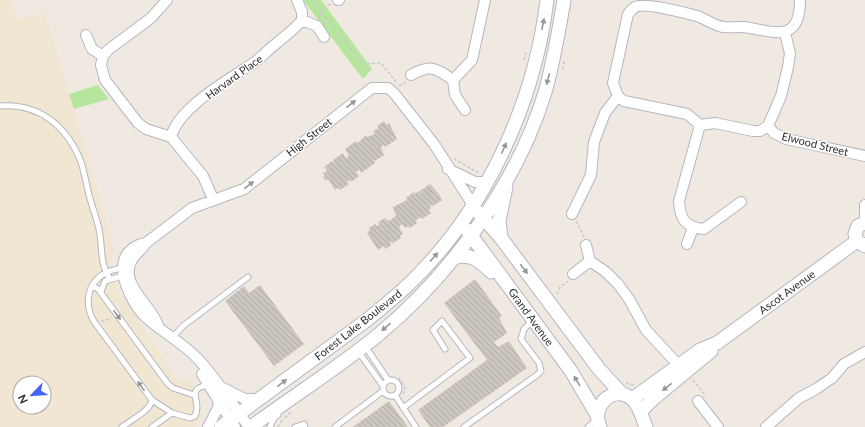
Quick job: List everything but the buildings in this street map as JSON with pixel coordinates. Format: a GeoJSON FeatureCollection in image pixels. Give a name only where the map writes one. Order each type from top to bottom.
{"type":"FeatureCollection","features":[{"type":"Feature","properties":{"kind":"main road","name":"Forest Lake Boulevard"},"geometry":{"type":"LineString","coordinates":[[232,422],[260,399],[390,301],[432,259],[461,223],[473,205],[501,154],[523,104],[537,54],[547,0]]}},
{"type":"Feature","properties":{"kind":"main road","name":"Forest Lake Boulevard"},"geometry":{"type":"LineString","coordinates":[[250,427],[361,348],[407,309],[454,258],[471,236],[482,217],[508,180],[531,127],[545,90],[556,47],[564,0]]}},
{"type":"Feature","properties":{"kind":"main road"},"geometry":{"type":"LineString","coordinates":[[501,238],[499,221],[508,180]]}},
{"type":"Feature","properties":{"kind":"main road","name":"Grand Avenue"},"geometry":{"type":"LineString","coordinates":[[473,205],[501,238],[599,369],[626,392],[637,404],[641,420]]}},
{"type":"Feature","properties":{"kind":"main road","name":"Ascot Avenue"},"geometry":{"type":"LineString","coordinates":[[641,420],[653,399],[685,372],[700,350],[717,343],[861,244],[855,234],[858,226],[865,221]]}},
{"type":"Feature","properties":{"kind":"main road","name":"Grand Avenue"},"geometry":{"type":"LineString","coordinates":[[461,223],[571,371],[596,422]]}},
{"type":"Feature","properties":{"kind":"main road"},"geometry":{"type":"LineString","coordinates":[[454,258],[463,256],[480,260],[496,278],[502,277]]}},
{"type":"Feature","properties":{"kind":"main road","name":"Ascot Avenue"},"geometry":{"type":"LineString","coordinates":[[626,392],[685,372]]}},
{"type":"Feature","properties":{"kind":"main road","name":"Grand Avenue"},"geometry":{"type":"LineString","coordinates":[[596,422],[599,406],[605,399],[613,395],[626,392]]}},
{"type":"Feature","properties":{"kind":"street"},"geometry":{"type":"LineString","coordinates":[[167,0],[151,18],[119,41],[103,56],[101,65],[105,80],[138,123],[146,129],[171,137],[203,176],[213,199]]}},
{"type":"Feature","properties":{"kind":"street"},"geometry":{"type":"LineString","coordinates":[[297,0],[302,12],[302,20],[317,26],[324,37]]}},
{"type":"Feature","properties":{"kind":"street"},"geometry":{"type":"LineString","coordinates":[[453,80],[472,60],[485,0]]}},
{"type":"Feature","properties":{"kind":"street"},"geometry":{"type":"LineString","coordinates":[[785,33],[790,53],[781,96],[768,126],[760,131],[753,131],[715,123],[700,125],[686,114],[624,101],[618,96],[613,84],[628,14],[633,3],[698,17],[723,27],[748,27],[777,34],[785,33],[792,28],[796,22],[800,0]]}},
{"type":"Feature","properties":{"kind":"street","name":"Harvard Place"},"geometry":{"type":"LineString","coordinates":[[171,137],[174,126],[182,116],[225,81],[256,61],[296,28],[302,20]]}},
{"type":"Feature","properties":{"kind":"street"},"geometry":{"type":"LineString","coordinates":[[86,35],[92,49],[103,56]]}},
{"type":"Feature","properties":{"kind":"street"},"geometry":{"type":"LineString","coordinates":[[411,75],[423,68],[437,69],[453,80],[455,95],[465,110]]}},
{"type":"Feature","properties":{"kind":"street","name":"High Street"},"geometry":{"type":"LineString","coordinates":[[232,422],[221,387],[196,357],[171,339],[158,325],[149,320],[129,294],[123,278],[123,267],[127,253],[139,244],[146,242],[192,208],[213,199],[244,189],[372,88],[388,88],[394,93]]}},
{"type":"Feature","properties":{"kind":"street"},"geometry":{"type":"LineString","coordinates":[[394,93],[434,144],[473,205]]}},
{"type":"Feature","properties":{"kind":"street"},"geometry":{"type":"LineString","coordinates":[[572,214],[591,175],[594,142],[604,113],[618,96]]}},
{"type":"Feature","properties":{"kind":"street"},"geometry":{"type":"LineString","coordinates":[[700,125],[679,200],[680,212],[684,220],[693,228],[704,229],[741,202]]}},
{"type":"Feature","properties":{"kind":"street","name":"Elwood Street"},"geometry":{"type":"LineString","coordinates":[[768,126],[774,133],[786,139],[865,156]]}},
{"type":"Feature","properties":{"kind":"street"},"geometry":{"type":"LineString","coordinates":[[448,168],[475,182],[486,182]]}},
{"type":"Feature","properties":{"kind":"street","name":"Ascot Avenue"},"geometry":{"type":"LineString","coordinates":[[865,205],[865,221]]}},
{"type":"Feature","properties":{"kind":"street"},"geometry":{"type":"LineString","coordinates":[[687,244],[693,228]]}},
{"type":"Feature","properties":{"kind":"street","name":"High Street"},"geometry":{"type":"LineString","coordinates":[[146,242],[143,250],[131,262],[129,269],[130,279],[133,287],[155,316],[158,325]]}},
{"type":"Feature","properties":{"kind":"street"},"geometry":{"type":"LineString","coordinates":[[586,245],[590,261],[606,272],[618,284],[630,299],[646,330],[685,372]]}},
{"type":"Feature","properties":{"kind":"street"},"geometry":{"type":"LineString","coordinates":[[573,274],[590,261]]}},
{"type":"Feature","properties":{"kind":"street","name":"High Street"},"geometry":{"type":"LineString","coordinates":[[183,348],[210,385],[218,401],[232,422],[250,427]]}},
{"type":"Feature","properties":{"kind":"street"},"geometry":{"type":"LineString","coordinates":[[766,427],[799,398],[827,382],[844,364],[865,352]]}},
{"type":"Feature","properties":{"kind":"street"},"geometry":{"type":"LineString","coordinates":[[221,387],[245,399],[260,399]]}},
{"type":"Feature","properties":{"kind":"street"},"geometry":{"type":"LineString","coordinates":[[208,427],[219,406],[218,401]]}},
{"type":"Feature","properties":{"kind":"street"},"geometry":{"type":"LineString","coordinates":[[701,404],[718,427]]}},
{"type":"Feature","properties":{"kind":"lane"},"geometry":{"type":"LineString","coordinates":[[0,106],[9,105],[38,112],[52,119],[73,145],[81,162],[99,231],[102,260],[106,273],[110,279]]}},
{"type":"Feature","properties":{"kind":"lane"},"geometry":{"type":"LineString","coordinates":[[92,286],[100,292],[168,384],[173,388],[194,396],[198,407],[195,416],[190,418],[172,413],[152,400],[92,318],[88,303],[88,295],[92,286],[106,273],[123,267]]}},
{"type":"Feature","properties":{"kind":"lane"},"geometry":{"type":"LineString","coordinates":[[171,339],[183,326],[248,277]]}},
{"type":"Feature","properties":{"kind":"lane"},"geometry":{"type":"LineString","coordinates":[[100,292],[105,281],[123,278]]}},
{"type":"Feature","properties":{"kind":"lane"},"geometry":{"type":"LineString","coordinates":[[464,427],[541,371],[539,363],[521,339],[524,329],[533,320]]}},
{"type":"Feature","properties":{"kind":"lane"},"geometry":{"type":"LineString","coordinates":[[403,408],[470,358],[442,321],[433,330],[445,349]]}},
{"type":"Feature","properties":{"kind":"lane"},"geometry":{"type":"LineString","coordinates":[[361,348],[390,379],[396,381],[398,391],[394,395],[387,395],[361,348]]}},
{"type":"Feature","properties":{"kind":"lane"},"geometry":{"type":"LineString","coordinates":[[335,427],[383,388],[390,379]]}},
{"type":"Feature","properties":{"kind":"lane"},"geometry":{"type":"LineString","coordinates":[[194,396],[200,386],[210,385]]}},
{"type":"Feature","properties":{"kind":"lane"},"geometry":{"type":"LineString","coordinates":[[270,427],[274,418],[291,405],[301,391]]}},
{"type":"Feature","properties":{"kind":"lane"},"geometry":{"type":"LineString","coordinates":[[394,395],[416,427]]}},
{"type":"Feature","properties":{"kind":"lane"},"geometry":{"type":"LineString","coordinates":[[122,427],[146,409],[151,404],[152,400]]}},
{"type":"Feature","properties":{"kind":"lane"},"geometry":{"type":"LineString","coordinates":[[152,427],[172,413]]}},
{"type":"Feature","properties":{"kind":"lane"},"geometry":{"type":"LineString","coordinates":[[295,427],[304,426]]}},
{"type":"Feature","properties":{"kind":"path"},"geometry":{"type":"LineString","coordinates":[[321,12],[326,7],[338,0]]}},
{"type":"Feature","properties":{"kind":"path"},"geometry":{"type":"LineString","coordinates":[[562,71],[564,56]]}},
{"type":"Feature","properties":{"kind":"path"},"geometry":{"type":"LineString","coordinates":[[394,93],[411,75]]}},
{"type":"Feature","properties":{"kind":"path"},"geometry":{"type":"LineString","coordinates":[[572,214],[580,226],[586,245]]}},
{"type":"Feature","properties":{"kind":"path"},"geometry":{"type":"LineString","coordinates":[[552,290],[556,296],[560,286],[574,276],[573,274]]}},
{"type":"Feature","properties":{"kind":"path"},"geometry":{"type":"LineString","coordinates":[[685,372],[704,393],[707,402],[701,404]]}},
{"type":"Feature","properties":{"kind":"path"},"geometry":{"type":"LineString","coordinates":[[390,379],[399,378],[405,388],[403,394],[405,401]]}},
{"type":"Feature","properties":{"kind":"path"},"geometry":{"type":"LineString","coordinates":[[626,392],[638,385]]}},
{"type":"Feature","properties":{"kind":"shaded area"},"geometry":{"type":"Polygon","coordinates":[[[0,0],[11,0],[18,20],[45,13],[114,248],[109,264],[120,294],[176,378],[191,382],[200,400],[202,415],[195,427],[0,427],[0,0]]]}},
{"type":"Feature","properties":{"kind":"green space"},"geometry":{"type":"Polygon","coordinates":[[[303,0],[321,0],[372,69],[363,79],[303,0]]]}},
{"type":"Feature","properties":{"kind":"green space"},"geometry":{"type":"Polygon","coordinates":[[[98,85],[109,99],[74,109],[69,94],[98,85]]]}}]}
